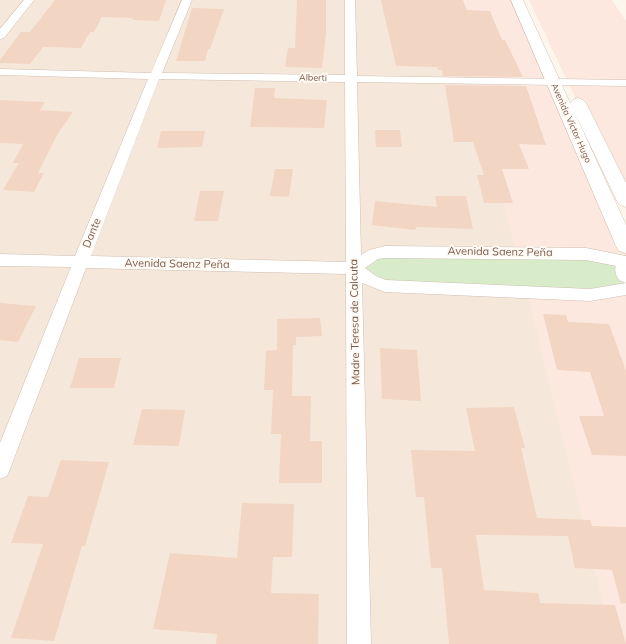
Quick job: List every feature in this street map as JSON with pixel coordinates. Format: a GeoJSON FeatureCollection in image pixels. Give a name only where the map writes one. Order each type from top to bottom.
{"type":"FeatureCollection","features":[{"type":"Feature","properties":{"kind":"main road","name":"Avenida Víctor Hugo"},"geometry":{"type":"LineString","coordinates":[[517,0],[560,82],[626,201]]}},
{"type":"Feature","properties":{"kind":"main road","name":"Avenida Víctor Hugo"},"geometry":{"type":"LineString","coordinates":[[529,0],[560,82],[626,246]]}},
{"type":"Feature","properties":{"kind":"main road"},"geometry":{"type":"LineString","coordinates":[[626,263],[626,275]]}},
{"type":"Feature","properties":{"kind":"street"},"geometry":{"type":"LineString","coordinates":[[0,36],[29,0]]}},
{"type":"Feature","properties":{"kind":"street","name":"Dante"},"geometry":{"type":"LineString","coordinates":[[0,469],[80,262],[155,76],[188,0]]}},
{"type":"Feature","properties":{"kind":"street","name":"Madre Teresa de Calcuta"},"geometry":{"type":"LineString","coordinates":[[350,0],[359,644]]}},
{"type":"Feature","properties":{"kind":"street","name":"Alberti"},"geometry":{"type":"LineString","coordinates":[[0,72],[155,76],[626,83]]}},
{"type":"Feature","properties":{"kind":"street","name":"Avenida Saenz Peña"},"geometry":{"type":"LineString","coordinates":[[0,260],[354,268],[374,254],[385,252],[586,254],[626,263]]}},
{"type":"Feature","properties":{"kind":"street"},"geometry":{"type":"LineString","coordinates":[[354,268],[370,280],[385,286],[590,295],[626,289]]}},
{"type":"Feature","properties":{"kind":"shaded area"},"geometry":{"type":"Polygon","coordinates":[[[0,0],[517,0],[626,644],[0,644],[0,0]]]}},
{"type":"Feature","properties":{"kind":"shaded area"},"geometry":{"type":"Polygon","coordinates":[[[443,0],[517,0],[626,252],[626,644],[613,644],[522,272],[471,81],[443,0]]]}},
{"type":"Feature","properties":{"kind":"shaded area"},"geometry":{"type":"Polygon","coordinates":[[[529,0],[612,0],[626,21],[626,205],[529,0]]]}},
{"type":"Feature","properties":{"kind":"green space"},"geometry":{"type":"Polygon","coordinates":[[[374,254],[626,257],[626,292],[385,286],[354,268],[374,254]]]}},
{"type":"Feature","properties":{"kind":"building"},"geometry":{"type":"Polygon","coordinates":[[[55,0],[166,0],[159,21],[102,17],[94,32],[90,32],[81,48],[43,47],[30,64],[0,63],[0,60],[21,32],[30,32],[55,0]]]}},
{"type":"Feature","properties":{"kind":"building"},"geometry":{"type":"Polygon","coordinates":[[[297,0],[326,0],[326,34],[322,68],[285,67],[288,48],[295,48],[297,0]]]}},
{"type":"Feature","properties":{"kind":"building"},"geometry":{"type":"Polygon","coordinates":[[[381,0],[463,0],[467,10],[490,11],[502,40],[505,40],[523,77],[443,76],[442,70],[438,70],[437,67],[396,66],[381,0]]]}},
{"type":"Feature","properties":{"kind":"building"},"geometry":{"type":"Polygon","coordinates":[[[192,8],[224,9],[210,49],[208,49],[205,61],[176,61],[192,8]]]}},
{"type":"Feature","properties":{"kind":"building"},"geometry":{"type":"Polygon","coordinates":[[[445,85],[526,86],[546,145],[519,144],[529,169],[502,169],[513,203],[484,203],[477,175],[484,175],[473,142],[454,142],[445,85]]]}},
{"type":"Feature","properties":{"kind":"building"},"geometry":{"type":"Polygon","coordinates":[[[255,88],[275,88],[274,98],[327,100],[324,128],[250,127],[255,88]]]}},
{"type":"Feature","properties":{"kind":"building"},"geometry":{"type":"Polygon","coordinates":[[[0,100],[45,102],[40,110],[73,112],[57,135],[38,173],[44,173],[34,192],[3,190],[19,163],[13,163],[23,144],[0,143],[0,100]]]}},
{"type":"Feature","properties":{"kind":"building"},"geometry":{"type":"Polygon","coordinates":[[[375,130],[400,130],[402,147],[376,147],[375,130]]]}},
{"type":"Feature","properties":{"kind":"building"},"geometry":{"type":"Polygon","coordinates":[[[161,131],[205,131],[202,147],[157,148],[161,131]]]}},
{"type":"Feature","properties":{"kind":"building"},"geometry":{"type":"Polygon","coordinates":[[[275,169],[293,169],[289,197],[270,196],[275,169]]]}},
{"type":"Feature","properties":{"kind":"building"},"geometry":{"type":"Polygon","coordinates":[[[200,191],[224,191],[218,221],[194,221],[200,191]]]}},
{"type":"Feature","properties":{"kind":"building"},"geometry":{"type":"Polygon","coordinates":[[[435,196],[466,196],[473,229],[416,227],[415,230],[372,225],[375,201],[437,207],[435,196]]]}},
{"type":"Feature","properties":{"kind":"building"},"geometry":{"type":"Polygon","coordinates":[[[0,303],[36,306],[18,342],[0,340],[0,303]]]}},
{"type":"Feature","properties":{"kind":"building"},"geometry":{"type":"Polygon","coordinates":[[[543,314],[566,315],[568,322],[609,324],[626,371],[626,456],[592,455],[579,416],[604,416],[590,372],[557,370],[543,314]]]}},
{"type":"Feature","properties":{"kind":"building"},"geometry":{"type":"Polygon","coordinates":[[[320,318],[322,336],[296,337],[296,345],[293,345],[292,396],[311,396],[310,441],[322,441],[322,483],[279,483],[281,434],[271,434],[273,390],[264,390],[266,351],[277,350],[277,319],[320,318]]]}},
{"type":"Feature","properties":{"kind":"building"},"geometry":{"type":"Polygon","coordinates":[[[380,348],[417,350],[421,401],[382,399],[380,348]]]}},
{"type":"Feature","properties":{"kind":"building"},"geometry":{"type":"Polygon","coordinates":[[[79,358],[121,358],[114,388],[70,388],[79,358]]]}},
{"type":"Feature","properties":{"kind":"building"},"geometry":{"type":"Polygon","coordinates":[[[514,407],[525,448],[521,448],[537,518],[590,520],[592,526],[626,527],[626,603],[621,604],[612,570],[575,568],[568,536],[476,535],[484,590],[538,593],[540,603],[615,605],[626,644],[449,644],[442,568],[431,568],[424,497],[416,497],[411,450],[475,451],[466,408],[514,407]]]}},
{"type":"Feature","properties":{"kind":"building"},"geometry":{"type":"Polygon","coordinates":[[[142,409],[185,410],[179,446],[133,445],[142,409]]]}},
{"type":"Feature","properties":{"kind":"building"},"geometry":{"type":"Polygon","coordinates":[[[61,460],[109,462],[85,546],[82,546],[54,641],[11,638],[43,544],[11,543],[28,496],[48,497],[61,460]]]}},
{"type":"Feature","properties":{"kind":"building"},"geometry":{"type":"Polygon","coordinates":[[[242,503],[294,504],[292,557],[273,557],[271,593],[319,594],[318,644],[216,644],[217,634],[153,629],[170,553],[237,558],[242,503]]]}}]}
